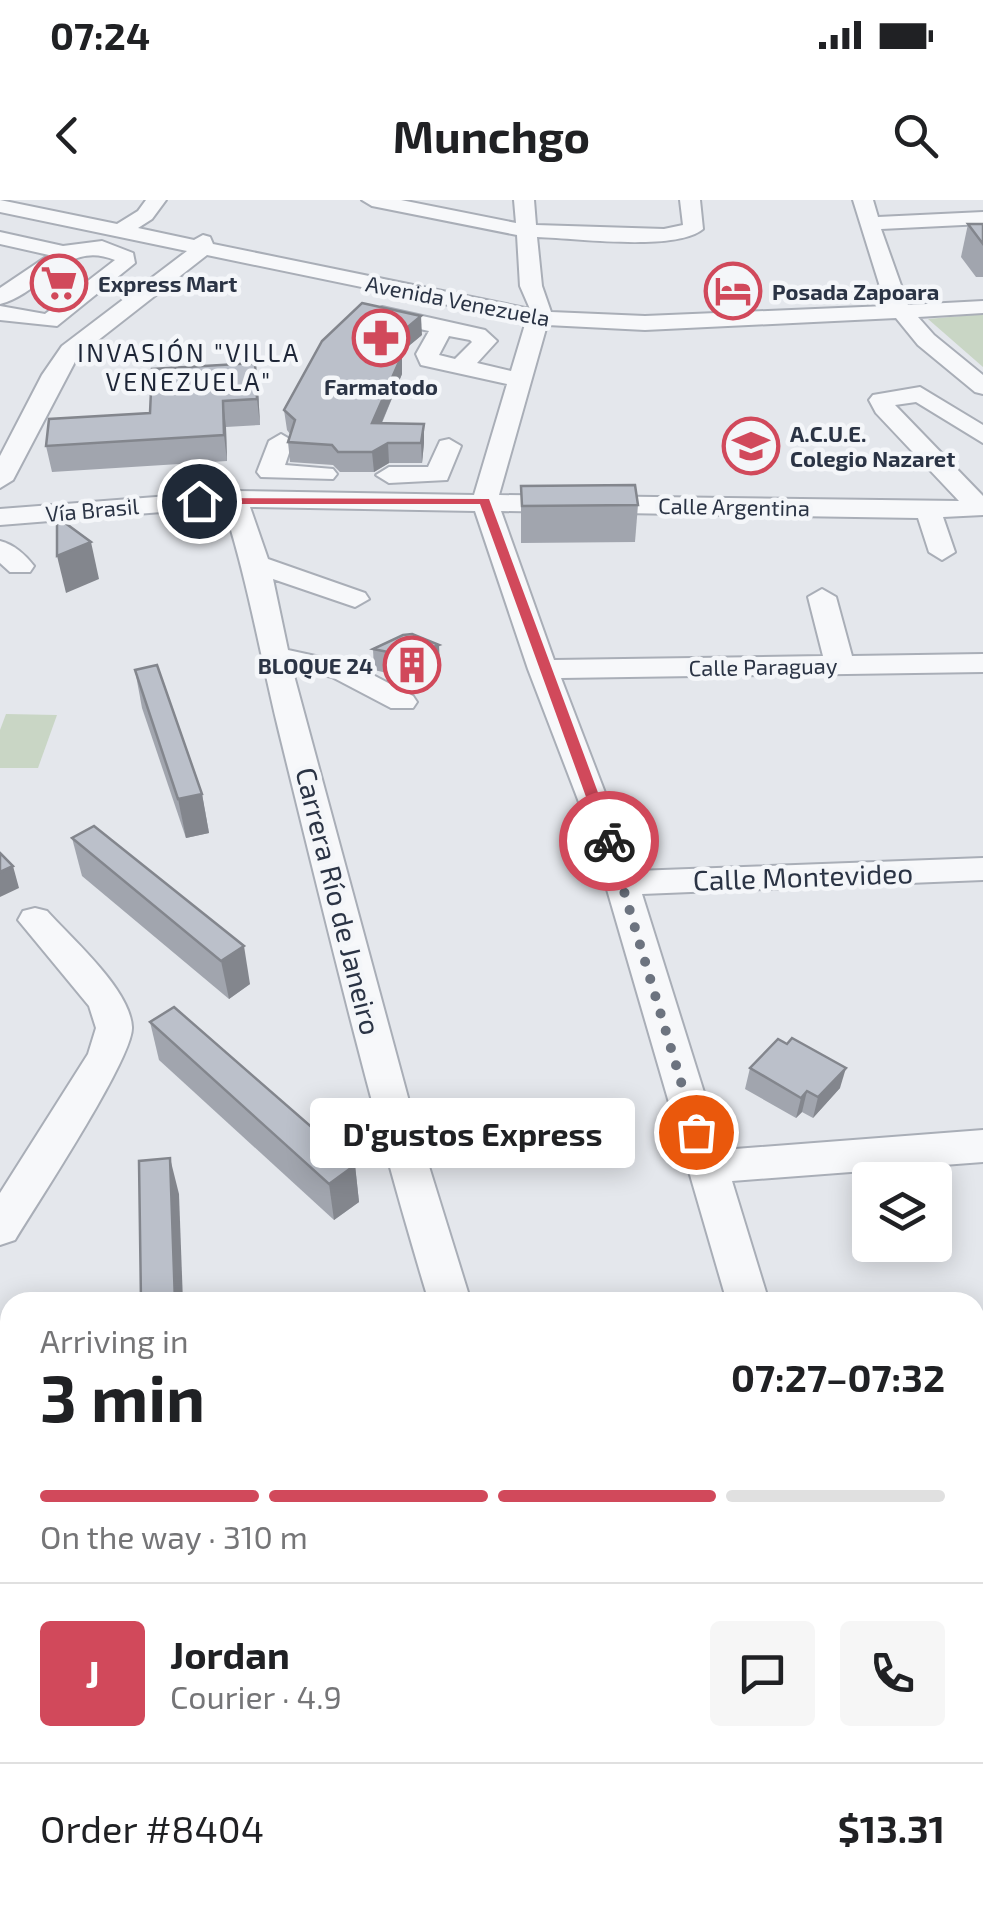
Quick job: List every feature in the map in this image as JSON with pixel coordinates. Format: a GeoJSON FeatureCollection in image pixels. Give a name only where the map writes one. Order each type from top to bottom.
{"type":"FeatureCollection","features":[{"type":"Feature","properties":{"kind":"street"},"geometry":{"type":"LineString","coordinates":[[6,200],[125,228],[156,200]]}},
{"type":"Feature","properties":{"kind":"street"},"geometry":{"type":"LineString","coordinates":[[372,200],[526,231],[681,233],[692,229],[690,200]]}},
{"type":"Feature","properties":{"kind":"street"},"geometry":{"type":"LineString","coordinates":[[524,200],[531,286],[541,313],[518,379],[485,501],[623,883],[745,1292]]}},
{"type":"Feature","properties":{"kind":"street"},"geometry":{"type":"LineString","coordinates":[[863,200],[898,306],[926,340],[983,387]]}},
{"type":"Feature","properties":{"kind":"street","name":"Avenida Venezuela"},"geometry":{"type":"LineString","coordinates":[[0,206],[125,228],[367,284],[541,313],[983,306]]}},
{"type":"Feature","properties":{"kind":"street"},"geometry":{"type":"LineString","coordinates":[[872,222],[983,218]]}},
{"type":"Feature","properties":{"kind":"street"},"geometry":{"type":"LineString","coordinates":[[0,238],[61,252],[114,249],[126,258],[126,264],[49,320],[0,313]]}},
{"type":"Feature","properties":{"kind":"street"},"geometry":{"type":"LineString","coordinates":[[0,434],[64,345],[196,245],[541,313]]}},
{"type":"Feature","properties":{"kind":"street"},"geometry":{"type":"LineString","coordinates":[[0,298],[58,259],[61,252]]}},
{"type":"Feature","properties":{"kind":"street"},"geometry":{"type":"LineString","coordinates":[[0,272],[32,277]]}},
{"type":"Feature","properties":{"kind":"street"},"geometry":{"type":"LineString","coordinates":[[367,284],[356,307],[477,335],[486,341],[460,368]]}},
{"type":"Feature","properties":{"kind":"street","name":"Avenida Venezuela"},"geometry":{"type":"LineString","coordinates":[[898,306],[983,296]]}},
{"type":"Feature","properties":{"kind":"street"},"geometry":{"type":"LineString","coordinates":[[0,326],[64,345]]}},
{"type":"Feature","properties":{"kind":"street"},"geometry":{"type":"LineString","coordinates":[[439,327],[428,360],[518,379]]}},
{"type":"Feature","properties":{"kind":"street"},"geometry":{"type":"LineString","coordinates":[[0,480],[64,345]]}},
{"type":"Feature","properties":{"kind":"street"},"geometry":{"type":"LineString","coordinates":[[981,507],[972,482],[919,447],[881,400],[920,394],[983,436]]}},
{"type":"Feature","properties":{"kind":"street"},"geometry":{"type":"LineString","coordinates":[[281,441],[270,472],[350,475]]}},
{"type":"Feature","properties":{"kind":"street"},"geometry":{"type":"LineString","coordinates":[[368,500],[369,475],[438,475],[449,446]]}},
{"type":"Feature","properties":{"kind":"street","name":"Vía Brasil"},"geometry":{"type":"LineString","coordinates":[[0,517],[234,499],[485,501]]}},
{"type":"Feature","properties":{"kind":"street","name":"Carrera Río de Janeiro"},"geometry":{"type":"LineString","coordinates":[[234,499],[256,564],[276,658],[391,1105],[447,1292]]}},
{"type":"Feature","properties":{"kind":"street","name":"Calle Argentina"},"geometry":{"type":"LineString","coordinates":[[485,501],[928,510],[981,507]]}},
{"type":"Feature","properties":{"kind":"street"},"geometry":{"type":"LineString","coordinates":[[928,510],[942,552]]}},
{"type":"Feature","properties":{"kind":"street"},"geometry":{"type":"LineString","coordinates":[[256,564],[354,599]]}},
{"type":"Feature","properties":{"kind":"street"},"geometry":{"type":"LineString","coordinates":[[822,597],[840,665]]}},
{"type":"Feature","properties":{"kind":"street"},"geometry":{"type":"LineString","coordinates":[[276,658],[318,660],[345,670],[402,702]]}},
{"type":"Feature","properties":{"kind":"street","name":"Calle Paraguay"},"geometry":{"type":"LineString","coordinates":[[543,669],[983,663]]}},
{"type":"Feature","properties":{"kind":"street","name":"Calle Montevideo"},"geometry":{"type":"LineString","coordinates":[[623,883],[983,869]]}},
{"type":"Feature","properties":{"kind":"street"},"geometry":{"type":"LineString","coordinates":[[0,1228],[106,1056],[114,1028],[106,1001],[36,920]]}},
{"type":"Feature","properties":{"kind":"street"},"geometry":{"type":"LineString","coordinates":[[706,1167],[983,1146]]}},
{"type":"Feature","properties":{"kind":"green space"},"geometry":{"type":"Polygon","coordinates":[[[983,314],[983,367],[928,319],[983,314]]]}},
{"type":"Feature","properties":{"kind":"green space"},"geometry":{"type":"Polygon","coordinates":[[[6,714],[57,715],[38,768],[0,768],[0,730],[6,714]]]}},
{"type":"Feature","properties":{"kind":"building"},"geometry":{"type":"Polygon","coordinates":[[[968,224],[983,224],[983,244],[968,224]]]}},
{"type":"Feature","properties":{"kind":"building"},"geometry":{"type":"Polygon","coordinates":[[[362,303],[421,316],[380,350],[402,355],[372,423],[424,424],[421,443],[388,443],[372,452],[338,452],[332,445],[288,442],[295,420],[284,410],[322,341],[362,303]]]}},
{"type":"Feature","properties":{"kind":"building"},"geometry":{"type":"Polygon","coordinates":[[[255,363],[257,399],[223,401],[224,435],[46,446],[49,419],[150,413],[152,369],[255,363]]]}},
{"type":"Feature","properties":{"kind":"building"},"geometry":{"type":"Polygon","coordinates":[[[635,485],[638,505],[522,506],[521,486],[635,485]]]}},
{"type":"Feature","properties":{"kind":"building"},"geometry":{"type":"Polygon","coordinates":[[[57,517],[91,542],[57,556],[57,517]]]}},
{"type":"Feature","properties":{"kind":"building"},"geometry":{"type":"Polygon","coordinates":[[[412,634],[439,645],[408,656],[373,649],[403,635],[412,634]]]}},
{"type":"Feature","properties":{"kind":"building"},"geometry":{"type":"Polygon","coordinates":[[[157,665],[202,794],[178,799],[135,670],[157,665]]]}},
{"type":"Feature","properties":{"kind":"building"},"geometry":{"type":"Polygon","coordinates":[[[94,826],[244,946],[221,961],[72,838],[94,826]]]}},
{"type":"Feature","properties":{"kind":"building"},"geometry":{"type":"Polygon","coordinates":[[[0,853],[13,866],[0,872],[0,853]]]}},
{"type":"Feature","properties":{"kind":"building"},"geometry":{"type":"Polygon","coordinates":[[[174,1007],[355,1165],[329,1184],[150,1022],[174,1007]]]}},
{"type":"Feature","properties":{"kind":"building"},"geometry":{"type":"Polygon","coordinates":[[[792,1038],[846,1068],[818,1097],[807,1091],[801,1098],[750,1068],[778,1039],[787,1044],[792,1038]]]}},
{"type":"Feature","properties":{"kind":"building"},"geometry":{"type":"Polygon","coordinates":[[[170,1158],[175,1292],[141,1292],[139,1161],[170,1158]]]}},
{"type":"Feature","properties":{"kind":"way so far"},"geometry":{"type":"LineString","coordinates":[[609,841],[696,1132]]}},
{"type":"Feature","properties":{"kind":"place","name":"Express Mart"},"geometry":{"type":"Point","coordinates":[59,283]}},
{"type":"Feature","properties":{"kind":"place","name":"Posada Zapoara"},"geometry":{"type":"Point","coordinates":[733,291]}},
{"type":"Feature","properties":{"kind":"place","name":"Farmatodo"},"geometry":{"type":"Point","coordinates":[381,338]}},
{"type":"Feature","properties":{"kind":"place","name":"A.C.U.E. Colegio Nazaret"},"geometry":{"type":"Point","coordinates":[751,446]}},
{"type":"Feature","properties":{"kind":"place","name":"BLOQUE 24"},"geometry":{"type":"Point","coordinates":[412,665]}},
{"type":"Feature","properties":{"kind":"place","name":"D'gustos Express"},"geometry":{"type":"Point","coordinates":[696,1132]}},
{"type":"Feature","properties":{"kind":"district","name":"INVASIÓN \"VILLA VENEZUELA\""},"geometry":{"type":"Point","coordinates":[189,366]}},
{"type":"Feature","properties":{"kind":"route"},"geometry":{"type":"LineString","coordinates":[[199,501],[485,501],[543,669],[609,841]]}}]}
